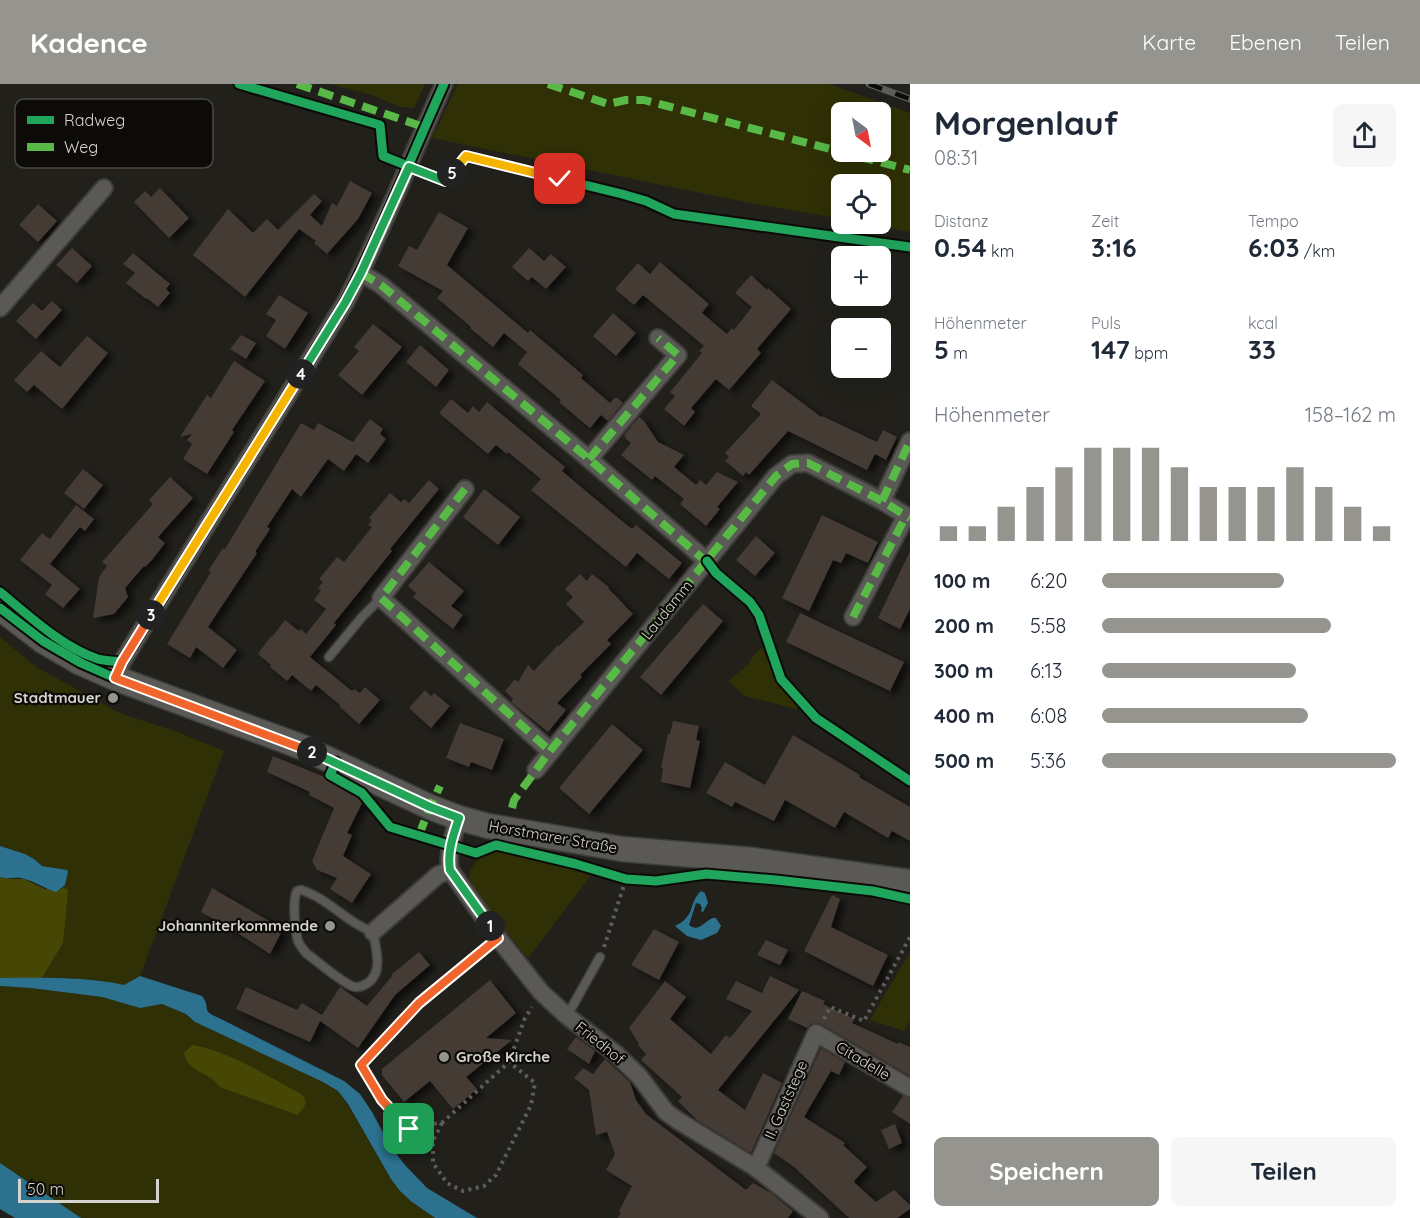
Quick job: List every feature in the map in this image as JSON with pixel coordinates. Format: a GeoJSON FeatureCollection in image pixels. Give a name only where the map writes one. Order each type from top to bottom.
{"type":"FeatureCollection","features":[{"type":"Feature","properties":{"kind":"main road","name":"Horstmarer Straße"},"geometry":{"type":"LineString","coordinates":[[0,608],[43,641],[81,663],[115,678],[302,747],[430,807],[459,818],[488,826],[622,849],[753,860],[910,882]]}},
{"type":"Feature","properties":{"kind":"street"},"geometry":{"type":"LineString","coordinates":[[115,678],[122,662],[333,323],[361,273],[444,84]]}},
{"type":"Feature","properties":{"kind":"street"},"geometry":{"type":"LineString","coordinates":[[0,308],[104,188]]}},
{"type":"Feature","properties":{"kind":"street"},"geometry":{"type":"LineString","coordinates":[[361,273],[381,285],[707,561]]}},
{"type":"Feature","properties":{"kind":"street"},"geometry":{"type":"LineString","coordinates":[[589,459],[678,355],[657,338]]}},
{"type":"Feature","properties":{"kind":"street"},"geometry":{"type":"LineString","coordinates":[[882,501],[910,441]]}},
{"type":"Feature","properties":{"kind":"street","name":"Laudamm"},"geometry":{"type":"LineString","coordinates":[[536,770],[776,476],[792,464],[808,463],[908,517]]}},
{"type":"Feature","properties":{"kind":"street"},"geometry":{"type":"LineString","coordinates":[[465,489],[381,598],[550,751]]}},
{"type":"Feature","properties":{"kind":"street"},"geometry":{"type":"LineString","coordinates":[[853,617],[908,517]]}},
{"type":"Feature","properties":{"kind":"street"},"geometry":{"type":"LineString","coordinates":[[373,932],[438,875],[450,870],[448,860],[450,844],[459,818]]}},
{"type":"Feature","properties":{"kind":"street","name":"Friedhof"},"geometry":{"type":"LineString","coordinates":[[450,870],[498,938],[541,992],[567,1016],[615,1053],[639,1076],[666,1112],[756,1168],[820,1218]]}},
{"type":"Feature","properties":{"kind":"street","name":"Citadelle"},"geometry":{"type":"LineString","coordinates":[[816,1033],[910,1088]]}},
{"type":"Feature","properties":{"kind":"street","name":"II. Gaststege"},"geometry":{"type":"LineString","coordinates":[[756,1168],[816,1033]]}},
{"type":"Feature","properties":{"kind":"lane"},"geometry":{"type":"LineString","coordinates":[[329,657],[381,598]]}},
{"type":"Feature","properties":{"kind":"lane"},"geometry":{"type":"LineString","coordinates":[[297,891],[305,891],[373,932],[376,956],[375,973],[363,986],[350,985],[302,948],[297,934],[295,894],[297,891]]}},
{"type":"Feature","properties":{"kind":"lane"},"geometry":{"type":"LineString","coordinates":[[567,1016],[600,957]]}},
{"type":"Feature","properties":{"kind":"path"},"geometry":{"type":"LineString","coordinates":[[600,957],[626,879]]}},
{"type":"Feature","properties":{"kind":"path"},"geometry":{"type":"LineString","coordinates":[[816,1033],[830,1007],[864,1021],[910,937]]}},
{"type":"Feature","properties":{"kind":"path"},"geometry":{"type":"LineString","coordinates":[[443,1122],[409,1129],[382,1100],[361,1065],[419,1003],[498,938]]}},
{"type":"Feature","properties":{"kind":"path"},"geometry":{"type":"LineString","coordinates":[[509,1062],[534,1083],[531,1105],[496,1175],[484,1186],[463,1191],[447,1183],[433,1163],[433,1141],[443,1122],[509,1062],[525,1018],[541,992]]}},
{"type":"Feature","properties":{"kind":"shaded area"},"geometry":{"type":"Polygon","coordinates":[[[330,84],[425,84],[414,108],[400,107],[372,95],[330,84]]]}},
{"type":"Feature","properties":{"kind":"shaded area"},"geometry":{"type":"Polygon","coordinates":[[[458,84],[829,84],[879,102],[831,102],[831,162],[891,162],[891,106],[910,113],[910,232],[891,229],[891,174],[831,174],[831,217],[750,203],[432,138],[458,84]]]}},
{"type":"Feature","properties":{"kind":"shaded area"},"geometry":{"type":"Polygon","coordinates":[[[0,637],[36,667],[122,714],[178,732],[224,751],[140,976],[124,985],[83,979],[42,978],[63,943],[63,887],[68,872],[42,866],[25,854],[0,846],[0,637]]]}},
{"type":"Feature","properties":{"kind":"shaded area"},"geometry":{"type":"Polygon","coordinates":[[[762,647],[777,678],[798,707],[796,709],[745,696],[728,681],[748,665],[762,647]]]}},
{"type":"Feature","properties":{"kind":"shaded area"},"geometry":{"type":"Polygon","coordinates":[[[498,852],[593,873],[528,958],[471,889],[470,874],[474,864],[484,856],[498,852]]]}},
{"type":"Feature","properties":{"kind":"shaded area"},"geometry":{"type":"Polygon","coordinates":[[[0,877],[24,879],[45,889],[63,887],[68,890],[63,943],[42,978],[0,978],[0,877]]]}},
{"type":"Feature","properties":{"kind":"shaded area"},"geometry":{"type":"Polygon","coordinates":[[[910,952],[910,1020],[904,1031],[870,1020],[910,952]]]}},
{"type":"Feature","properties":{"kind":"shaded area"},"geometry":{"type":"Polygon","coordinates":[[[0,986],[102,997],[140,1008],[162,1004],[186,1014],[195,1022],[323,1082],[338,1091],[400,1191],[435,1218],[81,1218],[0,1163],[0,986]]]}},
{"type":"Feature","properties":{"kind":"shaded area"},"geometry":{"type":"Polygon","coordinates":[[[192,1045],[233,1058],[301,1094],[306,1102],[304,1107],[297,1115],[220,1087],[186,1060],[184,1053],[192,1045]]]}},
{"type":"Feature","properties":{"kind":"water"},"geometry":{"type":"Polygon","coordinates":[[[0,846],[25,854],[42,866],[67,870],[65,885],[56,892],[28,880],[0,877],[0,846]]]}},
{"type":"Feature","properties":{"kind":"water"},"geometry":{"type":"Polygon","coordinates":[[[701,891],[705,893],[708,903],[703,912],[700,904],[696,903],[689,925],[696,928],[716,918],[721,926],[717,933],[701,940],[687,936],[675,926],[689,914],[701,891]]]}},
{"type":"Feature","properties":{"kind":"water"},"geometry":{"type":"Polygon","coordinates":[[[140,976],[202,996],[209,1013],[344,1081],[360,1094],[391,1147],[427,1188],[477,1218],[435,1218],[412,1202],[391,1179],[348,1104],[338,1091],[195,1022],[186,1014],[162,1004],[140,1008],[102,997],[0,986],[0,978],[78,979],[124,985],[140,976]]]}},
{"type":"Feature","properties":{"kind":"water"},"geometry":{"type":"Polygon","coordinates":[[[0,1163],[81,1218],[15,1218],[0,1209],[0,1163]]]}},
{"type":"Feature","properties":{"kind":"building"},"geometry":{"type":"Polygon","coordinates":[[[350,181],[372,193],[358,219],[327,254],[314,243],[316,241],[299,229],[245,297],[193,255],[228,209],[253,233],[267,219],[278,230],[314,194],[322,201],[310,215],[322,226],[332,203],[337,206],[350,181]]]}},
{"type":"Feature","properties":{"kind":"building"},"geometry":{"type":"Polygon","coordinates":[[[160,188],[189,218],[169,238],[134,202],[145,191],[151,197],[160,188]]]}},
{"type":"Feature","properties":{"kind":"building"},"geometry":{"type":"Polygon","coordinates":[[[38,204],[57,221],[38,242],[19,225],[38,204]]]}},
{"type":"Feature","properties":{"kind":"building"},"geometry":{"type":"Polygon","coordinates":[[[439,212],[468,228],[447,265],[528,333],[530,330],[583,375],[581,378],[610,403],[616,397],[623,403],[608,421],[601,415],[590,428],[518,364],[527,352],[504,333],[493,347],[437,298],[443,291],[398,266],[409,246],[417,250],[439,212]]]}},
{"type":"Feature","properties":{"kind":"building"},"geometry":{"type":"Polygon","coordinates":[[[72,248],[92,266],[77,283],[56,265],[72,248]]]}},
{"type":"Feature","properties":{"kind":"building"},"geometry":{"type":"Polygon","coordinates":[[[529,248],[544,261],[551,254],[566,267],[546,289],[532,277],[528,281],[512,267],[529,248]]]}},
{"type":"Feature","properties":{"kind":"building"},"geometry":{"type":"Polygon","coordinates":[[[133,253],[170,284],[166,289],[170,293],[158,307],[126,283],[135,273],[123,264],[133,253]]]}},
{"type":"Feature","properties":{"kind":"building"},"geometry":{"type":"Polygon","coordinates":[[[660,262],[709,304],[702,313],[727,334],[732,328],[734,330],[752,307],[735,293],[751,275],[791,309],[757,349],[761,353],[729,390],[716,379],[691,408],[695,412],[684,426],[664,409],[675,396],[670,392],[702,353],[699,351],[704,346],[643,295],[634,305],[615,289],[638,263],[650,274],[660,262]]]}},
{"type":"Feature","properties":{"kind":"building"},"geometry":{"type":"Polygon","coordinates":[[[279,295],[308,313],[285,349],[266,336],[276,320],[266,314],[279,295]]]}},
{"type":"Feature","properties":{"kind":"building"},"geometry":{"type":"Polygon","coordinates":[[[52,301],[62,310],[36,339],[16,321],[33,303],[42,311],[52,301]]]}},
{"type":"Feature","properties":{"kind":"building"},"geometry":{"type":"Polygon","coordinates":[[[613,313],[636,333],[616,356],[593,336],[613,313]]]}},
{"type":"Feature","properties":{"kind":"building"},"geometry":{"type":"Polygon","coordinates":[[[373,324],[402,347],[362,395],[338,375],[359,351],[354,347],[373,324]]]}},
{"type":"Feature","properties":{"kind":"building"},"geometry":{"type":"Polygon","coordinates":[[[241,335],[256,343],[246,359],[230,349],[241,335]]]}},
{"type":"Feature","properties":{"kind":"building"},"geometry":{"type":"Polygon","coordinates":[[[87,336],[108,353],[62,409],[34,385],[27,392],[14,380],[41,351],[60,367],[87,336]]]}},
{"type":"Feature","properties":{"kind":"building"},"geometry":{"type":"Polygon","coordinates":[[[420,345],[449,370],[436,387],[406,362],[420,345]]]}},
{"type":"Feature","properties":{"kind":"building"},"geometry":{"type":"Polygon","coordinates":[[[234,361],[265,381],[232,430],[234,432],[207,474],[183,459],[192,444],[187,440],[192,434],[180,437],[207,395],[211,398],[234,361]]]}},
{"type":"Feature","properties":{"kind":"building"},"geometry":{"type":"Polygon","coordinates":[[[772,380],[821,417],[877,442],[883,430],[897,437],[886,460],[875,454],[867,470],[788,431],[749,475],[746,472],[743,476],[725,461],[729,457],[725,453],[761,414],[751,406],[772,380]]]}},
{"type":"Feature","properties":{"kind":"building"},"geometry":{"type":"Polygon","coordinates":[[[451,399],[468,413],[473,406],[479,412],[487,402],[565,467],[562,471],[611,512],[632,529],[636,525],[682,563],[669,579],[637,553],[626,567],[531,490],[541,479],[496,445],[488,454],[439,413],[451,399]]]}},
{"type":"Feature","properties":{"kind":"building"},"geometry":{"type":"Polygon","coordinates":[[[639,417],[658,442],[684,455],[674,467],[696,485],[700,480],[706,485],[717,472],[738,482],[717,507],[720,509],[706,526],[680,504],[684,499],[655,476],[652,480],[621,455],[631,443],[624,435],[639,417]]]}},
{"type":"Feature","properties":{"kind":"building"},"geometry":{"type":"Polygon","coordinates":[[[370,419],[383,429],[380,434],[386,439],[368,463],[356,454],[344,471],[328,459],[301,497],[292,489],[267,527],[270,529],[255,552],[257,553],[208,627],[237,650],[223,668],[196,647],[190,658],[167,644],[211,572],[208,571],[223,548],[225,549],[301,423],[314,430],[318,423],[353,442],[370,419]]]}},
{"type":"Feature","properties":{"kind":"building"},"geometry":{"type":"Polygon","coordinates":[[[83,469],[103,485],[84,509],[64,493],[83,469]]]}},
{"type":"Feature","properties":{"kind":"building"},"geometry":{"type":"Polygon","coordinates":[[[170,477],[193,498],[158,537],[165,543],[125,588],[128,597],[114,614],[93,618],[99,577],[107,566],[102,562],[153,504],[149,500],[170,477]]]}},
{"type":"Feature","properties":{"kind":"building"},"geometry":{"type":"Polygon","coordinates":[[[429,480],[439,489],[390,549],[392,551],[334,623],[336,625],[310,657],[352,691],[354,689],[360,693],[365,687],[380,700],[359,724],[316,685],[311,691],[292,675],[287,681],[258,654],[285,620],[306,634],[326,609],[314,600],[323,582],[319,579],[337,557],[344,562],[372,527],[368,525],[372,520],[369,518],[390,493],[401,502],[404,499],[409,503],[429,480]]]}},
{"type":"Feature","properties":{"kind":"building"},"geometry":{"type":"Polygon","coordinates":[[[484,489],[520,517],[498,545],[463,517],[484,489]]]}},
{"type":"Feature","properties":{"kind":"building"},"geometry":{"type":"Polygon","coordinates":[[[76,505],[94,519],[85,531],[80,527],[50,564],[80,589],[63,608],[45,594],[52,585],[20,560],[42,533],[50,539],[76,505]]]}},
{"type":"Feature","properties":{"kind":"building"},"geometry":{"type":"Polygon","coordinates":[[[822,515],[878,542],[868,563],[846,553],[841,563],[833,560],[809,611],[782,598],[822,515]]]}},
{"type":"Feature","properties":{"kind":"building"},"geometry":{"type":"Polygon","coordinates":[[[756,536],[775,553],[755,576],[736,560],[756,536]]]}},
{"type":"Feature","properties":{"kind":"building"},"geometry":{"type":"Polygon","coordinates":[[[910,551],[910,609],[900,629],[878,618],[910,551]]]}},
{"type":"Feature","properties":{"kind":"building"},"geometry":{"type":"Polygon","coordinates":[[[429,562],[464,591],[451,606],[463,615],[453,629],[413,597],[416,593],[408,586],[429,562]]]}},
{"type":"Feature","properties":{"kind":"building"},"geometry":{"type":"Polygon","coordinates":[[[580,574],[587,581],[592,574],[609,587],[633,614],[607,640],[611,644],[580,675],[582,677],[557,703],[566,710],[548,732],[511,702],[513,699],[505,691],[515,679],[518,682],[528,665],[534,671],[584,622],[566,604],[573,597],[565,589],[580,574]]]}},
{"type":"Feature","properties":{"kind":"building"},"geometry":{"type":"Polygon","coordinates":[[[703,604],[723,621],[661,695],[640,677],[703,604]]]}},
{"type":"Feature","properties":{"kind":"building"},"geometry":{"type":"Polygon","coordinates":[[[800,613],[904,662],[890,691],[786,642],[800,613]]]}},
{"type":"Feature","properties":{"kind":"building"},"geometry":{"type":"Polygon","coordinates":[[[425,690],[431,696],[434,693],[450,706],[431,728],[409,708],[425,690]]]}},
{"type":"Feature","properties":{"kind":"building"},"geometry":{"type":"Polygon","coordinates":[[[673,721],[699,726],[696,740],[700,741],[690,788],[661,782],[663,768],[661,767],[673,721]]]}},
{"type":"Feature","properties":{"kind":"building"},"geometry":{"type":"Polygon","coordinates":[[[460,723],[504,739],[492,770],[471,762],[469,767],[446,758],[460,723]]]}},
{"type":"Feature","properties":{"kind":"building"},"geometry":{"type":"Polygon","coordinates":[[[612,724],[643,750],[589,814],[559,788],[612,724]]]}},
{"type":"Feature","properties":{"kind":"building"},"geometry":{"type":"Polygon","coordinates":[[[793,735],[910,807],[910,841],[892,831],[888,838],[844,812],[835,828],[785,800],[774,821],[735,802],[732,807],[706,793],[725,762],[765,785],[793,735]]]}},
{"type":"Feature","properties":{"kind":"building"},"geometry":{"type":"Polygon","coordinates":[[[273,756],[337,782],[364,799],[347,833],[352,835],[343,856],[371,874],[352,903],[330,889],[337,878],[317,870],[312,861],[334,808],[309,795],[310,792],[267,772],[273,756]]]}},
{"type":"Feature","properties":{"kind":"building"},"geometry":{"type":"Polygon","coordinates":[[[212,888],[283,929],[270,954],[201,912],[212,888]]]}},
{"type":"Feature","properties":{"kind":"building"},"geometry":{"type":"Polygon","coordinates":[[[832,895],[840,899],[831,927],[888,955],[873,986],[804,951],[832,895]]]}},
{"type":"Feature","properties":{"kind":"building"},"geometry":{"type":"Polygon","coordinates":[[[654,929],[679,942],[659,980],[631,965],[654,929]]]}},
{"type":"Feature","properties":{"kind":"building"},"geometry":{"type":"Polygon","coordinates":[[[766,940],[788,950],[780,965],[757,955],[766,940]]]}},
{"type":"Feature","properties":{"kind":"building"},"geometry":{"type":"Polygon","coordinates":[[[419,952],[430,965],[395,995],[358,1048],[320,1021],[310,1042],[236,1009],[246,987],[297,1010],[302,1003],[322,1015],[340,987],[367,1006],[391,975],[419,952]]]}},
{"type":"Feature","properties":{"kind":"building"},"geometry":{"type":"Polygon","coordinates":[[[770,976],[799,990],[718,1090],[745,1110],[763,1073],[782,1083],[751,1153],[697,1120],[678,1101],[682,1097],[641,1060],[646,1054],[629,1028],[665,981],[686,997],[670,1019],[711,1054],[726,1035],[730,1038],[752,1011],[726,999],[736,981],[762,993],[770,976]]]}},
{"type":"Feature","properties":{"kind":"building","name":"Große Kirche"},"geometry":{"type":"Polygon","coordinates":[[[490,980],[516,1013],[486,1038],[512,1040],[466,1077],[477,1089],[453,1109],[430,1081],[404,1102],[382,1075],[382,1069],[490,980]]]}},
{"type":"Feature","properties":{"kind":"building"},"geometry":{"type":"Polygon","coordinates":[[[802,991],[825,1001],[823,1004],[854,1019],[852,1023],[898,1044],[898,1042],[910,1047],[910,1076],[821,1024],[811,1024],[807,1028],[788,1019],[802,991]]]}},
{"type":"Feature","properties":{"kind":"building"},"geometry":{"type":"Polygon","coordinates":[[[576,1037],[595,1051],[589,1064],[567,1049],[576,1037]]]}},
{"type":"Feature","properties":{"kind":"building"},"geometry":{"type":"Polygon","coordinates":[[[821,1048],[845,1062],[839,1075],[831,1071],[804,1117],[845,1143],[843,1145],[867,1167],[854,1181],[876,1202],[894,1190],[910,1205],[910,1209],[897,1218],[849,1218],[794,1167],[774,1153],[821,1048]]]}},
{"type":"Feature","properties":{"kind":"building"},"geometry":{"type":"Polygon","coordinates":[[[605,1059],[630,1082],[636,1100],[646,1114],[746,1190],[753,1183],[771,1193],[793,1211],[788,1218],[618,1218],[621,1212],[619,1211],[632,1186],[606,1170],[615,1154],[607,1132],[596,1135],[589,1090],[574,1078],[583,1068],[593,1074],[605,1059]]]}},
{"type":"Feature","properties":{"kind":"building"},"geometry":{"type":"Polygon","coordinates":[[[903,1096],[910,1098],[910,1124],[892,1112],[903,1096]]]}},
{"type":"Feature","properties":{"kind":"building"},"geometry":{"type":"Polygon","coordinates":[[[895,1124],[902,1143],[889,1149],[881,1130],[895,1124]]]}},
{"type":"Feature","properties":{"kind":"railway"},"geometry":{"type":"LineString","coordinates":[[869,84],[910,99]]}},
{"type":"Feature","properties":{"kind":"marked path"},"geometry":{"type":"LineString","coordinates":[[297,84],[424,127]]}},
{"type":"Feature","properties":{"kind":"marked path"},"geometry":{"type":"LineString","coordinates":[[548,84],[608,104],[626,100],[644,100],[910,170]]}},
{"type":"Feature","properties":{"kind":"marked path"},"geometry":{"type":"LineString","coordinates":[[361,273],[381,285],[589,459],[710,565]]}},
{"type":"Feature","properties":{"kind":"marked path"},"geometry":{"type":"LineString","coordinates":[[589,459],[678,355],[658,338]]}},
{"type":"Feature","properties":{"kind":"marked path"},"geometry":{"type":"LineString","coordinates":[[882,501],[910,441]]}},
{"type":"Feature","properties":{"kind":"marked path"},"geometry":{"type":"LineString","coordinates":[[512,808],[514,800],[550,751],[776,476],[792,464],[808,463],[910,518]]}},
{"type":"Feature","properties":{"kind":"marked path"},"geometry":{"type":"LineString","coordinates":[[465,489],[381,598],[550,751]]}},
{"type":"Feature","properties":{"kind":"marked path"},"geometry":{"type":"LineString","coordinates":[[853,617],[906,516]]}},
{"type":"Feature","properties":{"kind":"marked path"},"geometry":{"type":"LineString","coordinates":[[419,835],[440,786]]}},
{"type":"Feature","properties":{"kind":"cycle path"},"geometry":{"type":"LineString","coordinates":[[239,84],[380,125],[383,156],[445,181],[466,156],[622,194],[646,201],[674,214],[910,247]]}},
{"type":"Feature","properties":{"kind":"cycle path"},"geometry":{"type":"LineString","coordinates":[[0,608],[43,641],[81,663],[115,678],[122,662],[345,303],[384,222],[444,84]]}},
{"type":"Feature","properties":{"kind":"cycle path"},"geometry":{"type":"LineString","coordinates":[[707,561],[716,573],[750,602],[759,615],[781,679],[816,718],[910,781]]}},
{"type":"Feature","properties":{"kind":"cycle path"},"geometry":{"type":"LineString","coordinates":[[0,592],[46,630],[72,647],[98,659],[122,662]]}},
{"type":"Feature","properties":{"kind":"cycle path"},"geometry":{"type":"LineString","coordinates":[[336,762],[330,775],[362,793],[390,827],[476,853],[496,845],[576,864],[626,879],[656,881],[706,874],[873,891],[910,899]]}},
{"type":"Feature","properties":{"kind":"place","name":"Stadtmauer"},"geometry":{"type":"Point","coordinates":[113,698]}},
{"type":"Feature","properties":{"kind":"place","name":"Johanniterkommende"},"geometry":{"type":"Point","coordinates":[330,926]}},
{"type":"Feature","properties":{"kind":"place","name":"Große Kirche"},"geometry":{"type":"Point","coordinates":[444,1057]}},
{"type":"Feature","properties":{"kind":"route"},"geometry":{"type":"LineString","coordinates":[[409,1129],[382,1100],[361,1065],[419,1003],[498,938],[450,870],[448,860],[450,844],[459,818],[430,807],[302,747],[115,678],[122,662],[345,303],[409,167],[445,181],[466,156],[560,179]]}}]}
